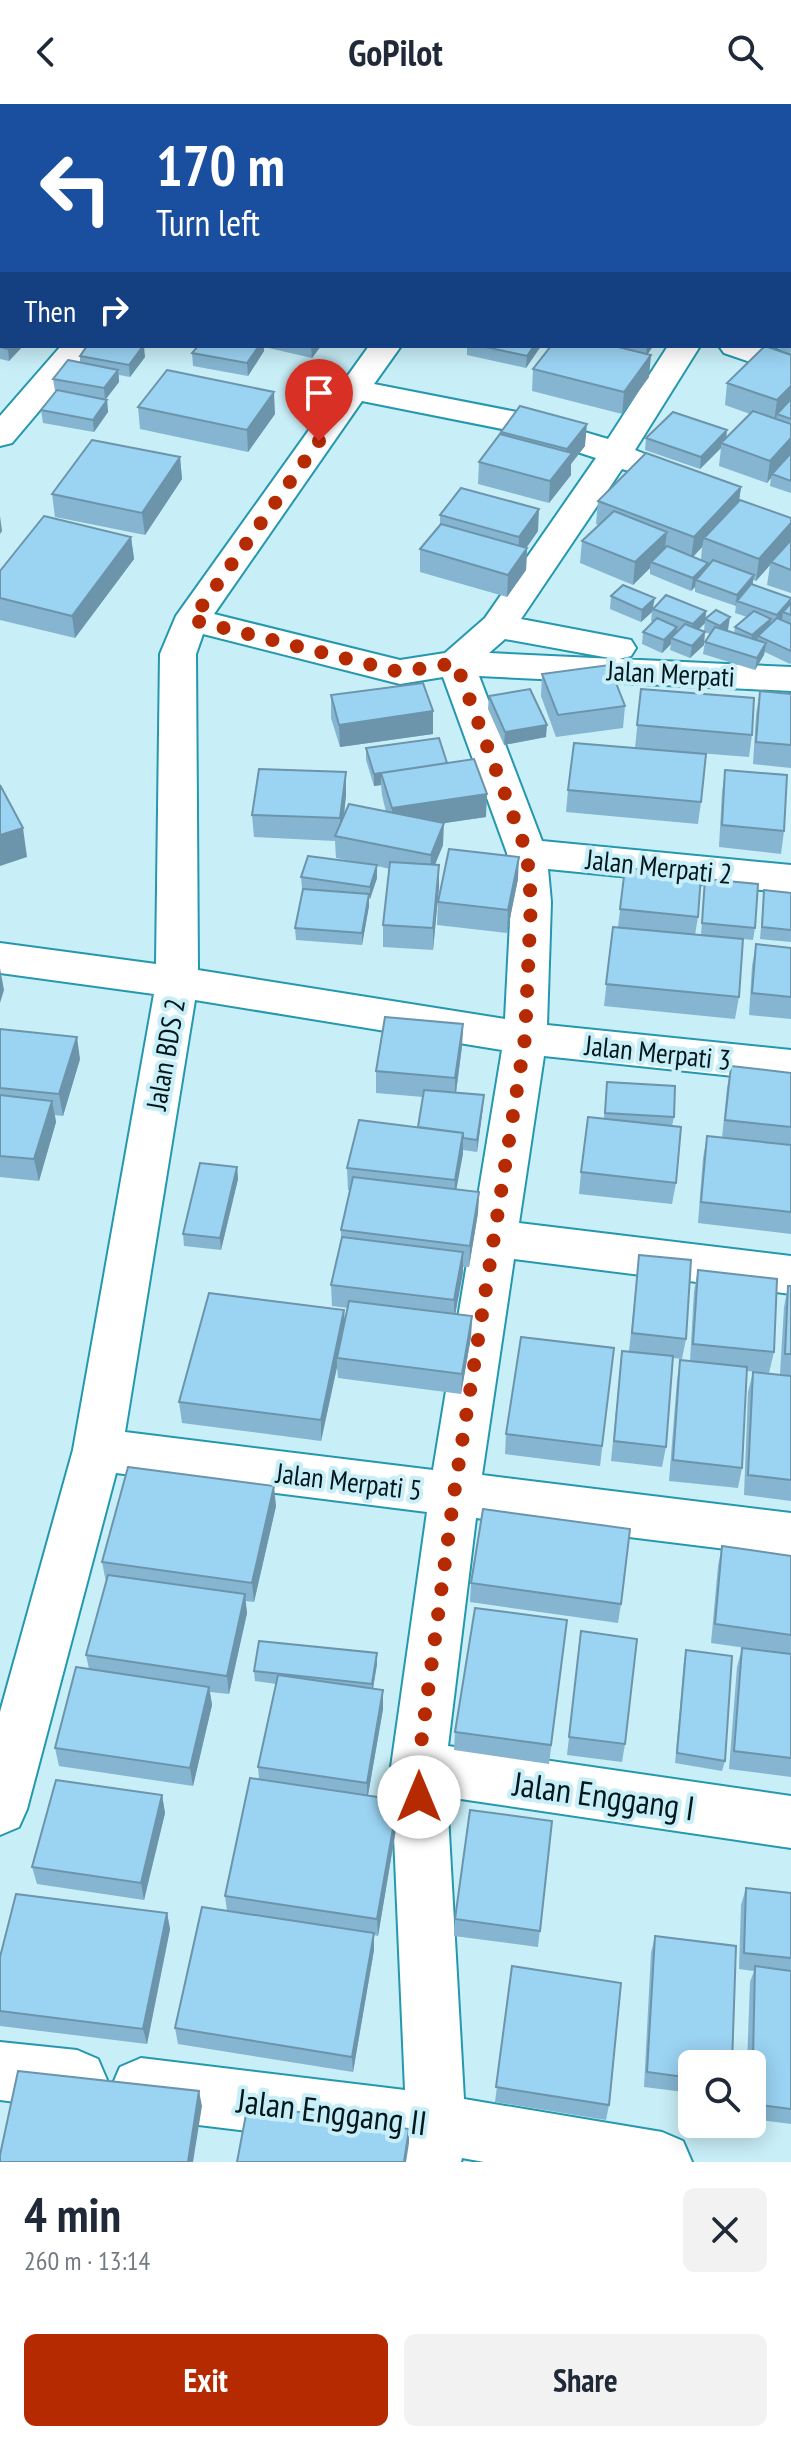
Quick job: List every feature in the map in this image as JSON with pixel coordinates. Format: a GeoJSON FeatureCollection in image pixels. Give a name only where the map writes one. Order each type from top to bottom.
{"type":"FeatureCollection","features":[{"type":"Feature","properties":{"kind":"street"},"geometry":{"type":"LineString","coordinates":[[0,436],[76,348]]}},
{"type":"Feature","properties":{"kind":"street","name":"Jalan BDS 2"},"geometry":{"type":"LineString","coordinates":[[0,1809],[98,1450],[177,982],[178,654],[192,620],[384,348]]}},
{"type":"Feature","properties":{"kind":"street"},"geometry":{"type":"LineString","coordinates":[[434,2143],[418,1767],[454,1494],[525,1038],[531,902],[527,853],[456,663],[498,626],[615,455],[683,348]]}},
{"type":"Feature","properties":{"kind":"street"},"geometry":{"type":"LineString","coordinates":[[741,348],[791,366]]}},
{"type":"Feature","properties":{"kind":"street"},"geometry":{"type":"LineString","coordinates":[[355,390],[517,422],[583,441],[674,477]]}},
{"type":"Feature","properties":{"kind":"street","name":"Jalan Merpati"},"geometry":{"type":"LineString","coordinates":[[192,620],[400,672],[456,663],[791,679]]}},
{"type":"Feature","properties":{"kind":"street"},"geometry":{"type":"LineString","coordinates":[[498,626],[791,679]]}},
{"type":"Feature","properties":{"kind":"street","name":"Jalan Merpati 2"},"geometry":{"type":"LineString","coordinates":[[527,853],[791,879]]}},
{"type":"Feature","properties":{"kind":"street","name":"Jalan Merpati 3"},"geometry":{"type":"LineString","coordinates":[[0,958],[177,982],[525,1038],[791,1066]]}},
{"type":"Feature","properties":{"kind":"street"},"geometry":{"type":"LineString","coordinates":[[493,1238],[791,1275]]}},
{"type":"Feature","properties":{"kind":"street","name":"Jalan Merpati 5"},"geometry":{"type":"LineString","coordinates":[[98,1450],[791,1535]]}},
{"type":"Feature","properties":{"kind":"street","name":"Jalan Enggang I"},"geometry":{"type":"LineString","coordinates":[[418,1767],[791,1822]]}},
{"type":"Feature","properties":{"kind":"street","name":"Jalan Enggang II"},"geometry":{"type":"LineString","coordinates":[[0,2071],[434,2143],[662,2162]]}},
{"type":"Feature","properties":{"kind":"building"},"geometry":{"type":"Polygon","coordinates":[[[86,348],[142,348],[129,365],[80,356],[86,348]]]}},
{"type":"Feature","properties":{"kind":"building"},"geometry":{"type":"Polygon","coordinates":[[[196,348],[258,348],[247,363],[192,353],[196,348]]]}},
{"type":"Feature","properties":{"kind":"building"},"geometry":{"type":"Polygon","coordinates":[[[490,348],[533,348],[527,356],[490,348]]]}},
{"type":"Feature","properties":{"kind":"building"},"geometry":{"type":"Polygon","coordinates":[[[549,348],[622,348],[651,355],[624,392],[533,369],[549,348]]]}},
{"type":"Feature","properties":{"kind":"building"},"geometry":{"type":"Polygon","coordinates":[[[763,348],[791,355],[791,386],[777,400],[727,383],[763,348]]]}},
{"type":"Feature","properties":{"kind":"building"},"geometry":{"type":"Polygon","coordinates":[[[68,360],[118,370],[104,388],[53,379],[68,360]]]}},
{"type":"Feature","properties":{"kind":"building"},"geometry":{"type":"Polygon","coordinates":[[[167,370],[274,392],[247,430],[138,407],[167,370]]]}},
{"type":"Feature","properties":{"kind":"building"},"geometry":{"type":"Polygon","coordinates":[[[57,390],[107,400],[93,420],[41,410],[57,390]]]}},
{"type":"Feature","properties":{"kind":"building"},"geometry":{"type":"Polygon","coordinates":[[[791,399],[791,419],[777,414],[791,399]]]}},
{"type":"Feature","properties":{"kind":"building"},"geometry":{"type":"Polygon","coordinates":[[[520,406],[587,424],[567,449],[501,432],[520,406]]]}},
{"type":"Feature","properties":{"kind":"building"},"geometry":{"type":"Polygon","coordinates":[[[753,411],[791,424],[791,438],[770,461],[721,443],[753,411]]]}},
{"type":"Feature","properties":{"kind":"building"},"geometry":{"type":"Polygon","coordinates":[[[673,412],[727,430],[701,457],[646,438],[673,412]]]}},
{"type":"Feature","properties":{"kind":"building"},"geometry":{"type":"Polygon","coordinates":[[[500,434],[572,453],[550,481],[479,462],[500,434]]]}},
{"type":"Feature","properties":{"kind":"building"},"geometry":{"type":"Polygon","coordinates":[[[92,440],[180,457],[142,513],[52,494],[92,440]]]}},
{"type":"Feature","properties":{"kind":"building"},"geometry":{"type":"Polygon","coordinates":[[[646,453],[741,487],[694,537],[598,501],[646,453]]]}},
{"type":"Feature","properties":{"kind":"building"},"geometry":{"type":"Polygon","coordinates":[[[791,453],[791,481],[772,474],[791,453]]]}},
{"type":"Feature","properties":{"kind":"building"},"geometry":{"type":"Polygon","coordinates":[[[461,488],[539,509],[519,537],[440,515],[461,488]]]}},
{"type":"Feature","properties":{"kind":"building"},"geometry":{"type":"Polygon","coordinates":[[[740,500],[791,518],[791,523],[759,559],[704,538],[740,500]]]}},
{"type":"Feature","properties":{"kind":"building"},"geometry":{"type":"Polygon","coordinates":[[[614,511],[667,532],[635,562],[582,541],[614,511]]]}},
{"type":"Feature","properties":{"kind":"building"},"geometry":{"type":"Polygon","coordinates":[[[44,516],[131,537],[72,616],[0,598],[0,571],[44,516]]]}},
{"type":"Feature","properties":{"kind":"building"},"geometry":{"type":"Polygon","coordinates":[[[441,524],[527,548],[508,575],[420,549],[441,524]]]}},
{"type":"Feature","properties":{"kind":"building"},"geometry":{"type":"Polygon","coordinates":[[[791,540],[791,570],[771,562],[791,540]]]}},
{"type":"Feature","properties":{"kind":"building"},"geometry":{"type":"Polygon","coordinates":[[[667,546],[708,563],[693,578],[651,562],[667,546]]]}},
{"type":"Feature","properties":{"kind":"building"},"geometry":{"type":"Polygon","coordinates":[[[713,560],[754,575],[737,595],[696,580],[713,560]]]}},
{"type":"Feature","properties":{"kind":"building"},"geometry":{"type":"Polygon","coordinates":[[[751,584],[791,599],[777,615],[737,601],[751,584]]]}},
{"type":"Feature","properties":{"kind":"building"},"geometry":{"type":"Polygon","coordinates":[[[623,585],[655,598],[642,610],[611,596],[623,585]]]}},
{"type":"Feature","properties":{"kind":"building"},"geometry":{"type":"Polygon","coordinates":[[[666,595],[706,611],[693,624],[653,609],[666,595]]]}},
{"type":"Feature","properties":{"kind":"building"},"geometry":{"type":"Polygon","coordinates":[[[791,603],[791,615],[783,612],[791,603]]]}},
{"type":"Feature","properties":{"kind":"building"},"geometry":{"type":"Polygon","coordinates":[[[716,610],[730,617],[720,626],[705,619],[716,610]]]}},
{"type":"Feature","properties":{"kind":"building"},"geometry":{"type":"Polygon","coordinates":[[[754,611],[771,619],[752,635],[735,627],[754,611]]]}},
{"type":"Feature","properties":{"kind":"building"},"geometry":{"type":"Polygon","coordinates":[[[657,618],[677,627],[664,640],[643,632],[657,618]]]}},
{"type":"Feature","properties":{"kind":"building"},"geometry":{"type":"Polygon","coordinates":[[[777,618],[791,624],[791,651],[758,636],[777,618]]]}},
{"type":"Feature","properties":{"kind":"building"},"geometry":{"type":"Polygon","coordinates":[[[685,624],[705,632],[692,646],[671,638],[685,624]]]}},
{"type":"Feature","properties":{"kind":"building"},"geometry":{"type":"Polygon","coordinates":[[[715,627],[766,643],[757,658],[705,642],[715,627]]]}},
{"type":"Feature","properties":{"kind":"building"},"geometry":{"type":"Polygon","coordinates":[[[609,665],[625,706],[558,715],[542,674],[609,665]]]}},
{"type":"Feature","properties":{"kind":"building"},"geometry":{"type":"Polygon","coordinates":[[[423,683],[433,711],[339,725],[331,695],[423,683]]]}},
{"type":"Feature","properties":{"kind":"building"},"geometry":{"type":"Polygon","coordinates":[[[530,689],[547,725],[505,732],[489,696],[530,689]]]}},
{"type":"Feature","properties":{"kind":"building"},"geometry":{"type":"Polygon","coordinates":[[[641,689],[754,698],[752,735],[637,725],[641,689]]]}},
{"type":"Feature","properties":{"kind":"building"},"geometry":{"type":"Polygon","coordinates":[[[760,691],[791,694],[791,745],[756,742],[760,691]]]}},
{"type":"Feature","properties":{"kind":"building"},"geometry":{"type":"Polygon","coordinates":[[[439,738],[447,763],[374,774],[366,748],[439,738]]]}},
{"type":"Feature","properties":{"kind":"building"},"geometry":{"type":"Polygon","coordinates":[[[574,743],[706,754],[701,802],[568,790],[574,743]]]}},
{"type":"Feature","properties":{"kind":"building"},"geometry":{"type":"Polygon","coordinates":[[[474,759],[487,794],[392,808],[381,773],[474,759]]]}},
{"type":"Feature","properties":{"kind":"building"},"geometry":{"type":"Polygon","coordinates":[[[259,769],[346,772],[340,818],[252,815],[259,769]]]}},
{"type":"Feature","properties":{"kind":"building"},"geometry":{"type":"Polygon","coordinates":[[[725,770],[787,775],[784,831],[722,825],[725,770]]]}},
{"type":"Feature","properties":{"kind":"building"},"geometry":{"type":"Polygon","coordinates":[[[0,785],[23,828],[0,835],[0,785]]]}},
{"type":"Feature","properties":{"kind":"building"},"geometry":{"type":"Polygon","coordinates":[[[349,804],[444,823],[431,855],[335,836],[349,804]]]}},
{"type":"Feature","properties":{"kind":"building"},"geometry":{"type":"Polygon","coordinates":[[[449,849],[519,857],[508,910],[438,902],[449,849]]]}},
{"type":"Feature","properties":{"kind":"building"},"geometry":{"type":"Polygon","coordinates":[[[308,856],[377,865],[370,887],[301,877],[308,856]]]}},
{"type":"Feature","properties":{"kind":"building"},"geometry":{"type":"Polygon","coordinates":[[[390,862],[439,865],[433,928],[383,925],[390,862]]]}},
{"type":"Feature","properties":{"kind":"building"},"geometry":{"type":"Polygon","coordinates":[[[625,868],[701,875],[698,917],[620,909],[625,868]]]}},
{"type":"Feature","properties":{"kind":"building"},"geometry":{"type":"Polygon","coordinates":[[[705,879],[758,884],[755,928],[702,923],[705,879]]]}},
{"type":"Feature","properties":{"kind":"building"},"geometry":{"type":"Polygon","coordinates":[[[303,889],[369,894],[362,933],[295,928],[303,889]]]}},
{"type":"Feature","properties":{"kind":"building"},"geometry":{"type":"Polygon","coordinates":[[[764,890],[791,893],[791,930],[762,927],[764,890]]]}},
{"type":"Feature","properties":{"kind":"building"},"geometry":{"type":"Polygon","coordinates":[[[613,927],[743,939],[739,997],[606,984],[613,927]]]}},
{"type":"Feature","properties":{"kind":"building"},"geometry":{"type":"Polygon","coordinates":[[[756,944],[791,948],[791,997],[752,993],[756,944]]]}},
{"type":"Feature","properties":{"kind":"building"},"geometry":{"type":"Polygon","coordinates":[[[385,1017],[463,1024],[455,1078],[376,1071],[385,1017]]]}},
{"type":"Feature","properties":{"kind":"building"},"geometry":{"type":"Polygon","coordinates":[[[0,1029],[77,1037],[59,1094],[0,1088],[0,1029]]]}},
{"type":"Feature","properties":{"kind":"building"},"geometry":{"type":"Polygon","coordinates":[[[731,1066],[791,1073],[791,1127],[725,1120],[731,1066]]]}},
{"type":"Feature","properties":{"kind":"building"},"geometry":{"type":"Polygon","coordinates":[[[607,1082],[675,1086],[674,1117],[605,1113],[607,1082]]]}},
{"type":"Feature","properties":{"kind":"building"},"geometry":{"type":"Polygon","coordinates":[[[424,1090],[484,1095],[477,1140],[463,1138],[463,1133],[418,1127],[424,1090]]]}},
{"type":"Feature","properties":{"kind":"building"},"geometry":{"type":"Polygon","coordinates":[[[0,1095],[52,1101],[34,1159],[0,1156],[0,1095]]]}},
{"type":"Feature","properties":{"kind":"building"},"geometry":{"type":"Polygon","coordinates":[[[588,1117],[681,1127],[676,1183],[581,1172],[588,1117]]]}},
{"type":"Feature","properties":{"kind":"building"},"geometry":{"type":"Polygon","coordinates":[[[359,1120],[463,1133],[455,1180],[347,1168],[359,1120]]]}},
{"type":"Feature","properties":{"kind":"building"},"geometry":{"type":"Polygon","coordinates":[[[707,1136],[791,1145],[791,1212],[701,1202],[707,1136]]]}},
{"type":"Feature","properties":{"kind":"building"},"geometry":{"type":"Polygon","coordinates":[[[200,1163],[237,1167],[220,1238],[183,1234],[200,1163]]]}},
{"type":"Feature","properties":{"kind":"building"},"geometry":{"type":"Polygon","coordinates":[[[353,1177],[479,1192],[470,1246],[341,1230],[353,1177]]]}},
{"type":"Feature","properties":{"kind":"building"},"geometry":{"type":"Polygon","coordinates":[[[342,1237],[463,1252],[454,1300],[331,1285],[342,1237]]]}},
{"type":"Feature","properties":{"kind":"building"},"geometry":{"type":"Polygon","coordinates":[[[639,1255],[691,1260],[686,1339],[632,1333],[639,1255]]]}},
{"type":"Feature","properties":{"kind":"building"},"geometry":{"type":"Polygon","coordinates":[[[698,1270],[777,1279],[774,1352],[693,1344],[698,1270]]]}},
{"type":"Feature","properties":{"kind":"building"},"geometry":{"type":"Polygon","coordinates":[[[788,1286],[791,1286],[791,1354],[785,1354],[788,1286]]]}},
{"type":"Feature","properties":{"kind":"building"},"geometry":{"type":"Polygon","coordinates":[[[209,1293],[344,1310],[321,1420],[179,1402],[209,1293]]]}},
{"type":"Feature","properties":{"kind":"building"},"geometry":{"type":"Polygon","coordinates":[[[349,1301],[472,1316],[462,1374],[337,1358],[349,1301]]]}},
{"type":"Feature","properties":{"kind":"building"},"geometry":{"type":"Polygon","coordinates":[[[521,1337],[614,1348],[602,1446],[506,1434],[521,1337]]]}},
{"type":"Feature","properties":{"kind":"building"},"geometry":{"type":"Polygon","coordinates":[[[622,1351],[673,1356],[666,1447],[614,1441],[622,1351]]]}},
{"type":"Feature","properties":{"kind":"building"},"geometry":{"type":"Polygon","coordinates":[[[680,1360],[747,1367],[742,1468],[673,1460],[680,1360]]]}},
{"type":"Feature","properties":{"kind":"building"},"geometry":{"type":"Polygon","coordinates":[[[753,1372],[791,1376],[791,1480],[748,1475],[753,1372]]]}},
{"type":"Feature","properties":{"kind":"building"},"geometry":{"type":"Polygon","coordinates":[[[128,1467],[274,1486],[252,1583],[102,1562],[128,1467]]]}},
{"type":"Feature","properties":{"kind":"building"},"geometry":{"type":"Polygon","coordinates":[[[483,1509],[630,1529],[621,1604],[471,1583],[483,1509]]]}},
{"type":"Feature","properties":{"kind":"building"},"geometry":{"type":"Polygon","coordinates":[[[722,1546],[791,1556],[791,1635],[715,1624],[722,1546]]]}},
{"type":"Feature","properties":{"kind":"building"},"geometry":{"type":"Polygon","coordinates":[[[108,1575],[245,1594],[227,1676],[86,1655],[108,1575]]]}},
{"type":"Feature","properties":{"kind":"building"},"geometry":{"type":"Polygon","coordinates":[[[475,1608],[567,1620],[551,1745],[455,1732],[475,1608]]]}},
{"type":"Feature","properties":{"kind":"building"},"geometry":{"type":"Polygon","coordinates":[[[581,1631],[637,1639],[625,1744],[569,1737],[581,1631]]]}},
{"type":"Feature","properties":{"kind":"building"},"geometry":{"type":"Polygon","coordinates":[[[259,1641],[377,1653],[372,1684],[254,1671],[259,1641]]]}},
{"type":"Feature","properties":{"kind":"building"},"geometry":{"type":"Polygon","coordinates":[[[742,1648],[791,1654],[791,1758],[734,1751],[742,1648]]]}},
{"type":"Feature","properties":{"kind":"building"},"geometry":{"type":"Polygon","coordinates":[[[686,1650],[732,1656],[725,1761],[677,1753],[686,1650]]]}},
{"type":"Feature","properties":{"kind":"building"},"geometry":{"type":"Polygon","coordinates":[[[76,1667],[209,1687],[190,1768],[55,1748],[76,1667]]]}},
{"type":"Feature","properties":{"kind":"building"},"geometry":{"type":"Polygon","coordinates":[[[278,1675],[383,1690],[367,1783],[258,1767],[278,1675]]]}},
{"type":"Feature","properties":{"kind":"building"},"geometry":{"type":"Polygon","coordinates":[[[250,1778],[398,1800],[377,1919],[225,1896],[250,1778]]]}},
{"type":"Feature","properties":{"kind":"building"},"geometry":{"type":"Polygon","coordinates":[[[56,1780],[162,1795],[141,1883],[32,1867],[56,1780]]]}},
{"type":"Feature","properties":{"kind":"building"},"geometry":{"type":"Polygon","coordinates":[[[470,1810],[552,1821],[540,1931],[455,1919],[470,1810]]]}},
{"type":"Feature","properties":{"kind":"building"},"geometry":{"type":"Polygon","coordinates":[[[746,1888],[791,1893],[791,1958],[744,1953],[746,1888]]]}},
{"type":"Feature","properties":{"kind":"building"},"geometry":{"type":"Polygon","coordinates":[[[16,1894],[167,1913],[143,2029],[0,2011],[0,1957],[16,1894]]]}},
{"type":"Feature","properties":{"kind":"building"},"geometry":{"type":"Polygon","coordinates":[[[202,1907],[374,1933],[352,2057],[175,2028],[202,1907]]]}},
{"type":"Feature","properties":{"kind":"building"},"geometry":{"type":"Polygon","coordinates":[[[655,1936],[736,1946],[732,2050],[678,2050],[678,2076],[647,2072],[655,1936]]]}},
{"type":"Feature","properties":{"kind":"building"},"geometry":{"type":"Polygon","coordinates":[[[512,1966],[621,1983],[609,2105],[496,2087],[512,1966]]]}},
{"type":"Feature","properties":{"kind":"building"},"geometry":{"type":"Polygon","coordinates":[[[755,1966],[791,1971],[791,2109],[766,2106],[766,2050],[753,2050],[755,1966]]]}},
{"type":"Feature","properties":{"kind":"building"},"geometry":{"type":"Polygon","coordinates":[[[18,2071],[199,2091],[188,2162],[0,2162],[18,2071]]]}},
{"type":"Feature","properties":{"kind":"building"},"geometry":{"type":"Polygon","coordinates":[[[248,2104],[409,2129],[404,2162],[237,2162],[248,2104]]]}},
{"type":"Feature","properties":{"kind":"route"},"geometry":{"type":"LineString","coordinates":[[319,441],[192,620],[400,672],[456,663],[527,853],[531,902],[525,1038],[454,1494],[418,1767],[419,1797]]}}]}
